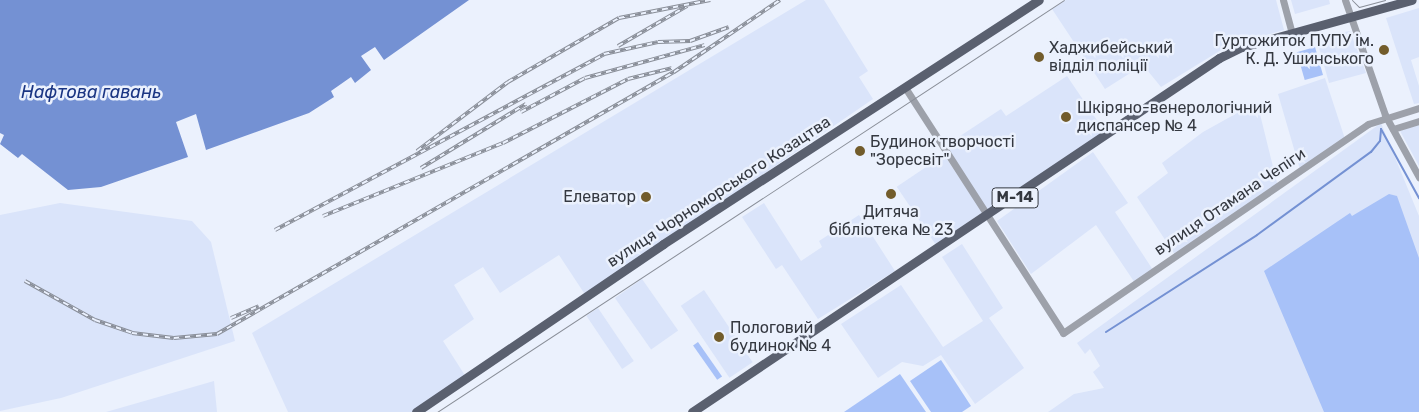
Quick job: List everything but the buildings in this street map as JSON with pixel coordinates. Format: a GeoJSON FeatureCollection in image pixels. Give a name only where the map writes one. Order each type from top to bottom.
{"type":"FeatureCollection","features":[{"type":"Feature","properties":{"kind":"main road","name":"вулиця Чорноморського Козацтва"},"geometry":{"type":"LineString","coordinates":[[416,412],[663,244],[906,89],[1039,0]]}},
{"type":"Feature","properties":{"kind":"main road","name":"М-14"},"geometry":{"type":"LineString","coordinates":[[692,412],[988,217],[1219,58],[1292,34],[1412,0]]}},
{"type":"Feature","properties":{"kind":"street"},"geometry":{"type":"LineString","coordinates":[[1282,0],[1292,34]]}},
{"type":"Feature","properties":{"kind":"street"},"geometry":{"type":"LineString","coordinates":[[1345,0],[1385,115],[1419,176]]}},
{"type":"Feature","properties":{"kind":"street"},"geometry":{"type":"LineString","coordinates":[[906,89],[988,217]]}},
{"type":"Feature","properties":{"kind":"street","name":"вулиця Отамана Чепіги"},"geometry":{"type":"LineString","coordinates":[[988,217],[1063,333],[1385,115],[1419,108]]}},
{"type":"Feature","properties":{"kind":"street"},"geometry":{"type":"LineString","coordinates":[[1393,129],[1419,121]]}},
{"type":"Feature","properties":{"kind":"shaded area"},"geometry":{"type":"Polygon","coordinates":[[[806,0],[824,0],[868,71],[859,77],[873,99],[586,296],[559,255],[500,293],[483,267],[454,285],[474,319],[443,341],[466,377],[413,412],[288,412],[252,333],[806,0]]]}},
{"type":"Feature","properties":{"kind":"shaded area"},"geometry":{"type":"Polygon","coordinates":[[[1066,0],[1276,0],[1284,30],[1226,47],[1161,87],[1143,65],[1105,89],[1052,9],[1066,0]]]}},
{"type":"Feature","properties":{"kind":"shaded area"},"geometry":{"type":"Polygon","coordinates":[[[1291,0],[1329,0],[1330,4],[1295,14],[1291,0]]]}},
{"type":"Feature","properties":{"kind":"shaded area"},"geometry":{"type":"Polygon","coordinates":[[[1419,8],[1419,57],[1411,60],[1419,86],[1419,103],[1414,104],[1386,18],[1419,8]]]}},
{"type":"Feature","properties":{"kind":"shaded area"},"geometry":{"type":"Polygon","coordinates":[[[1350,31],[1366,73],[1329,83],[1316,37],[1350,31]]]}},
{"type":"Feature","properties":{"kind":"shaded area"},"geometry":{"type":"Polygon","coordinates":[[[1315,47],[1323,75],[1305,80],[1297,52],[1315,47]]]}},
{"type":"Feature","properties":{"kind":"shaded area"},"geometry":{"type":"Polygon","coordinates":[[[1067,76],[1107,135],[987,211],[945,146],[1001,109],[1006,116],[1067,76]]]}},
{"type":"Feature","properties":{"kind":"shaded area"},"geometry":{"type":"Polygon","coordinates":[[[1325,78],[1345,139],[1301,173],[1278,94],[1325,78]]]}},
{"type":"Feature","properties":{"kind":"shaded area"},"geometry":{"type":"Polygon","coordinates":[[[1257,102],[1278,187],[1177,258],[1137,197],[1168,173],[1162,163],[1203,132],[1257,102]]]}},
{"type":"Feature","properties":{"kind":"shaded area"},"geometry":{"type":"Polygon","coordinates":[[[1381,123],[1419,216],[1419,412],[1048,412],[1074,394],[1104,388],[1093,372],[1100,366],[1090,349],[1085,354],[1077,343],[1381,123]]]}},
{"type":"Feature","properties":{"kind":"shaded area"},"geometry":{"type":"Polygon","coordinates":[[[1419,124],[1419,166],[1400,131],[1419,124]]]}},
{"type":"Feature","properties":{"kind":"shaded area"},"geometry":{"type":"Polygon","coordinates":[[[1093,152],[1128,203],[1115,212],[1155,273],[1137,286],[1096,225],[1031,274],[997,221],[1093,152]]]}},
{"type":"Feature","properties":{"kind":"shaded area"},"geometry":{"type":"Polygon","coordinates":[[[944,155],[983,212],[935,244],[897,187],[944,155]]]}},
{"type":"Feature","properties":{"kind":"shaded area"},"geometry":{"type":"Polygon","coordinates":[[[1389,194],[1397,196],[1419,258],[1419,412],[1324,412],[1264,271],[1350,213],[1352,216],[1389,194]]]}},
{"type":"Feature","properties":{"kind":"shaded area"},"geometry":{"type":"Polygon","coordinates":[[[60,203],[192,221],[211,242],[235,341],[61,398],[0,411],[0,215],[60,203]]]}},
{"type":"Feature","properties":{"kind":"shaded area"},"geometry":{"type":"Polygon","coordinates":[[[764,203],[801,261],[822,247],[819,241],[859,215],[895,271],[818,319],[782,265],[776,269],[742,217],[764,203]]]}},
{"type":"Feature","properties":{"kind":"shaded area"},"geometry":{"type":"Polygon","coordinates":[[[962,244],[1003,308],[989,318],[1024,368],[975,404],[941,355],[923,366],[902,362],[878,378],[841,324],[901,285],[943,347],[983,321],[942,257],[962,244]]]}},
{"type":"Feature","properties":{"kind":"shaded area"},"geometry":{"type":"Polygon","coordinates":[[[642,279],[678,331],[651,350],[615,298],[642,279]]]}},
{"type":"Feature","properties":{"kind":"shaded area","name":"Пологовий будинок № 4"},"geometry":{"type":"Polygon","coordinates":[[[704,290],[753,362],[729,378],[681,306],[704,290]]]}},
{"type":"Feature","properties":{"kind":"shaded area"},"geometry":{"type":"Polygon","coordinates":[[[598,308],[634,361],[622,369],[586,316],[598,308]]]}},
{"type":"Feature","properties":{"kind":"shaded area"},"geometry":{"type":"Polygon","coordinates":[[[698,342],[722,376],[717,380],[693,345],[698,342]]]}},
{"type":"Feature","properties":{"kind":"shaded area"},"geometry":{"type":"Polygon","coordinates":[[[941,360],[971,406],[962,412],[931,412],[910,381],[941,360]]]}},
{"type":"Feature","properties":{"kind":"shaded area"},"geometry":{"type":"Polygon","coordinates":[[[900,374],[926,412],[844,412],[900,374]]]}},
{"type":"Feature","properties":{"kind":"shaded area"},"geometry":{"type":"Polygon","coordinates":[[[214,381],[217,412],[106,412],[214,381]]]}},
{"type":"Feature","properties":{"kind":"water","name":"Нафтова гавань"},"geometry":{"type":"Polygon","coordinates":[[[0,0],[469,0],[384,60],[375,47],[361,56],[371,70],[355,83],[351,77],[331,91],[334,97],[309,113],[206,150],[196,114],[176,122],[188,157],[101,187],[68,190],[22,154],[18,158],[0,144],[4,135],[0,133],[0,0]]]}},
{"type":"Feature","properties":{"kind":"waterway"},"geometry":{"type":"LineString","coordinates":[[1106,332],[1257,235],[1371,152],[1380,141],[1381,129],[1419,198]]}},
{"type":"Feature","properties":{"kind":"tram line"},"geometry":{"type":"LineString","coordinates":[[437,412],[1064,0]]}},
{"type":"Feature","properties":{"kind":"tram line"},"geometry":{"type":"LineString","coordinates":[[1352,0],[1359,7],[1385,0]]}},
{"type":"Feature","properties":{"kind":"railway"},"geometry":{"type":"LineString","coordinates":[[417,151],[508,82],[619,18],[710,0]]}},
{"type":"Feature","properties":{"kind":"railway"},"geometry":{"type":"LineString","coordinates":[[25,281],[95,320],[132,333],[174,338],[217,334],[674,72],[780,0]]}},
{"type":"Feature","properties":{"kind":"railway"},"geometry":{"type":"LineString","coordinates":[[618,46],[687,6]]}},
{"type":"Feature","properties":{"kind":"railway"},"geometry":{"type":"LineString","coordinates":[[275,230],[604,54],[658,42],[690,41],[729,27]]}},
{"type":"Feature","properties":{"kind":"railway"},"geometry":{"type":"LineString","coordinates":[[521,112],[585,78],[705,45]]}},
{"type":"Feature","properties":{"kind":"railway"},"geometry":{"type":"LineString","coordinates":[[323,216],[503,143],[628,79],[672,68]]}},
{"type":"Feature","properties":{"kind":"railway"},"geometry":{"type":"LineString","coordinates":[[421,168],[526,104]]}},
{"type":"Feature","properties":{"kind":"railway"},"geometry":{"type":"LineString","coordinates":[[231,318],[259,306]]}},
{"type":"Feature","properties":{"kind":"place","name":"Гуртожиток ПУПУ ім. К. Д. Ушинського"},"geometry":{"type":"Point","coordinates":[1384,50]}},
{"type":"Feature","properties":{"kind":"place","name":"Хаджибейський відділ поліції"},"geometry":{"type":"Point","coordinates":[1039,57]}},
{"type":"Feature","properties":{"kind":"place","name":"Шкіряно-венерологічний диспансер № 4"},"geometry":{"type":"Point","coordinates":[1066,117]}},
{"type":"Feature","properties":{"kind":"place","name":"Будинок творчості \"Зоресвіт\""},"geometry":{"type":"Point","coordinates":[860,151]}},
{"type":"Feature","properties":{"kind":"place","name":"Дитяча бібліотека № 23"},"geometry":{"type":"Point","coordinates":[891,194]}},
{"type":"Feature","properties":{"kind":"place","name":"Елеватор"},"geometry":{"type":"Point","coordinates":[646,197]}},
{"type":"Feature","properties":{"kind":"place","name":"Пологовий будинок № 4"},"geometry":{"type":"Point","coordinates":[719,337]}}]}
